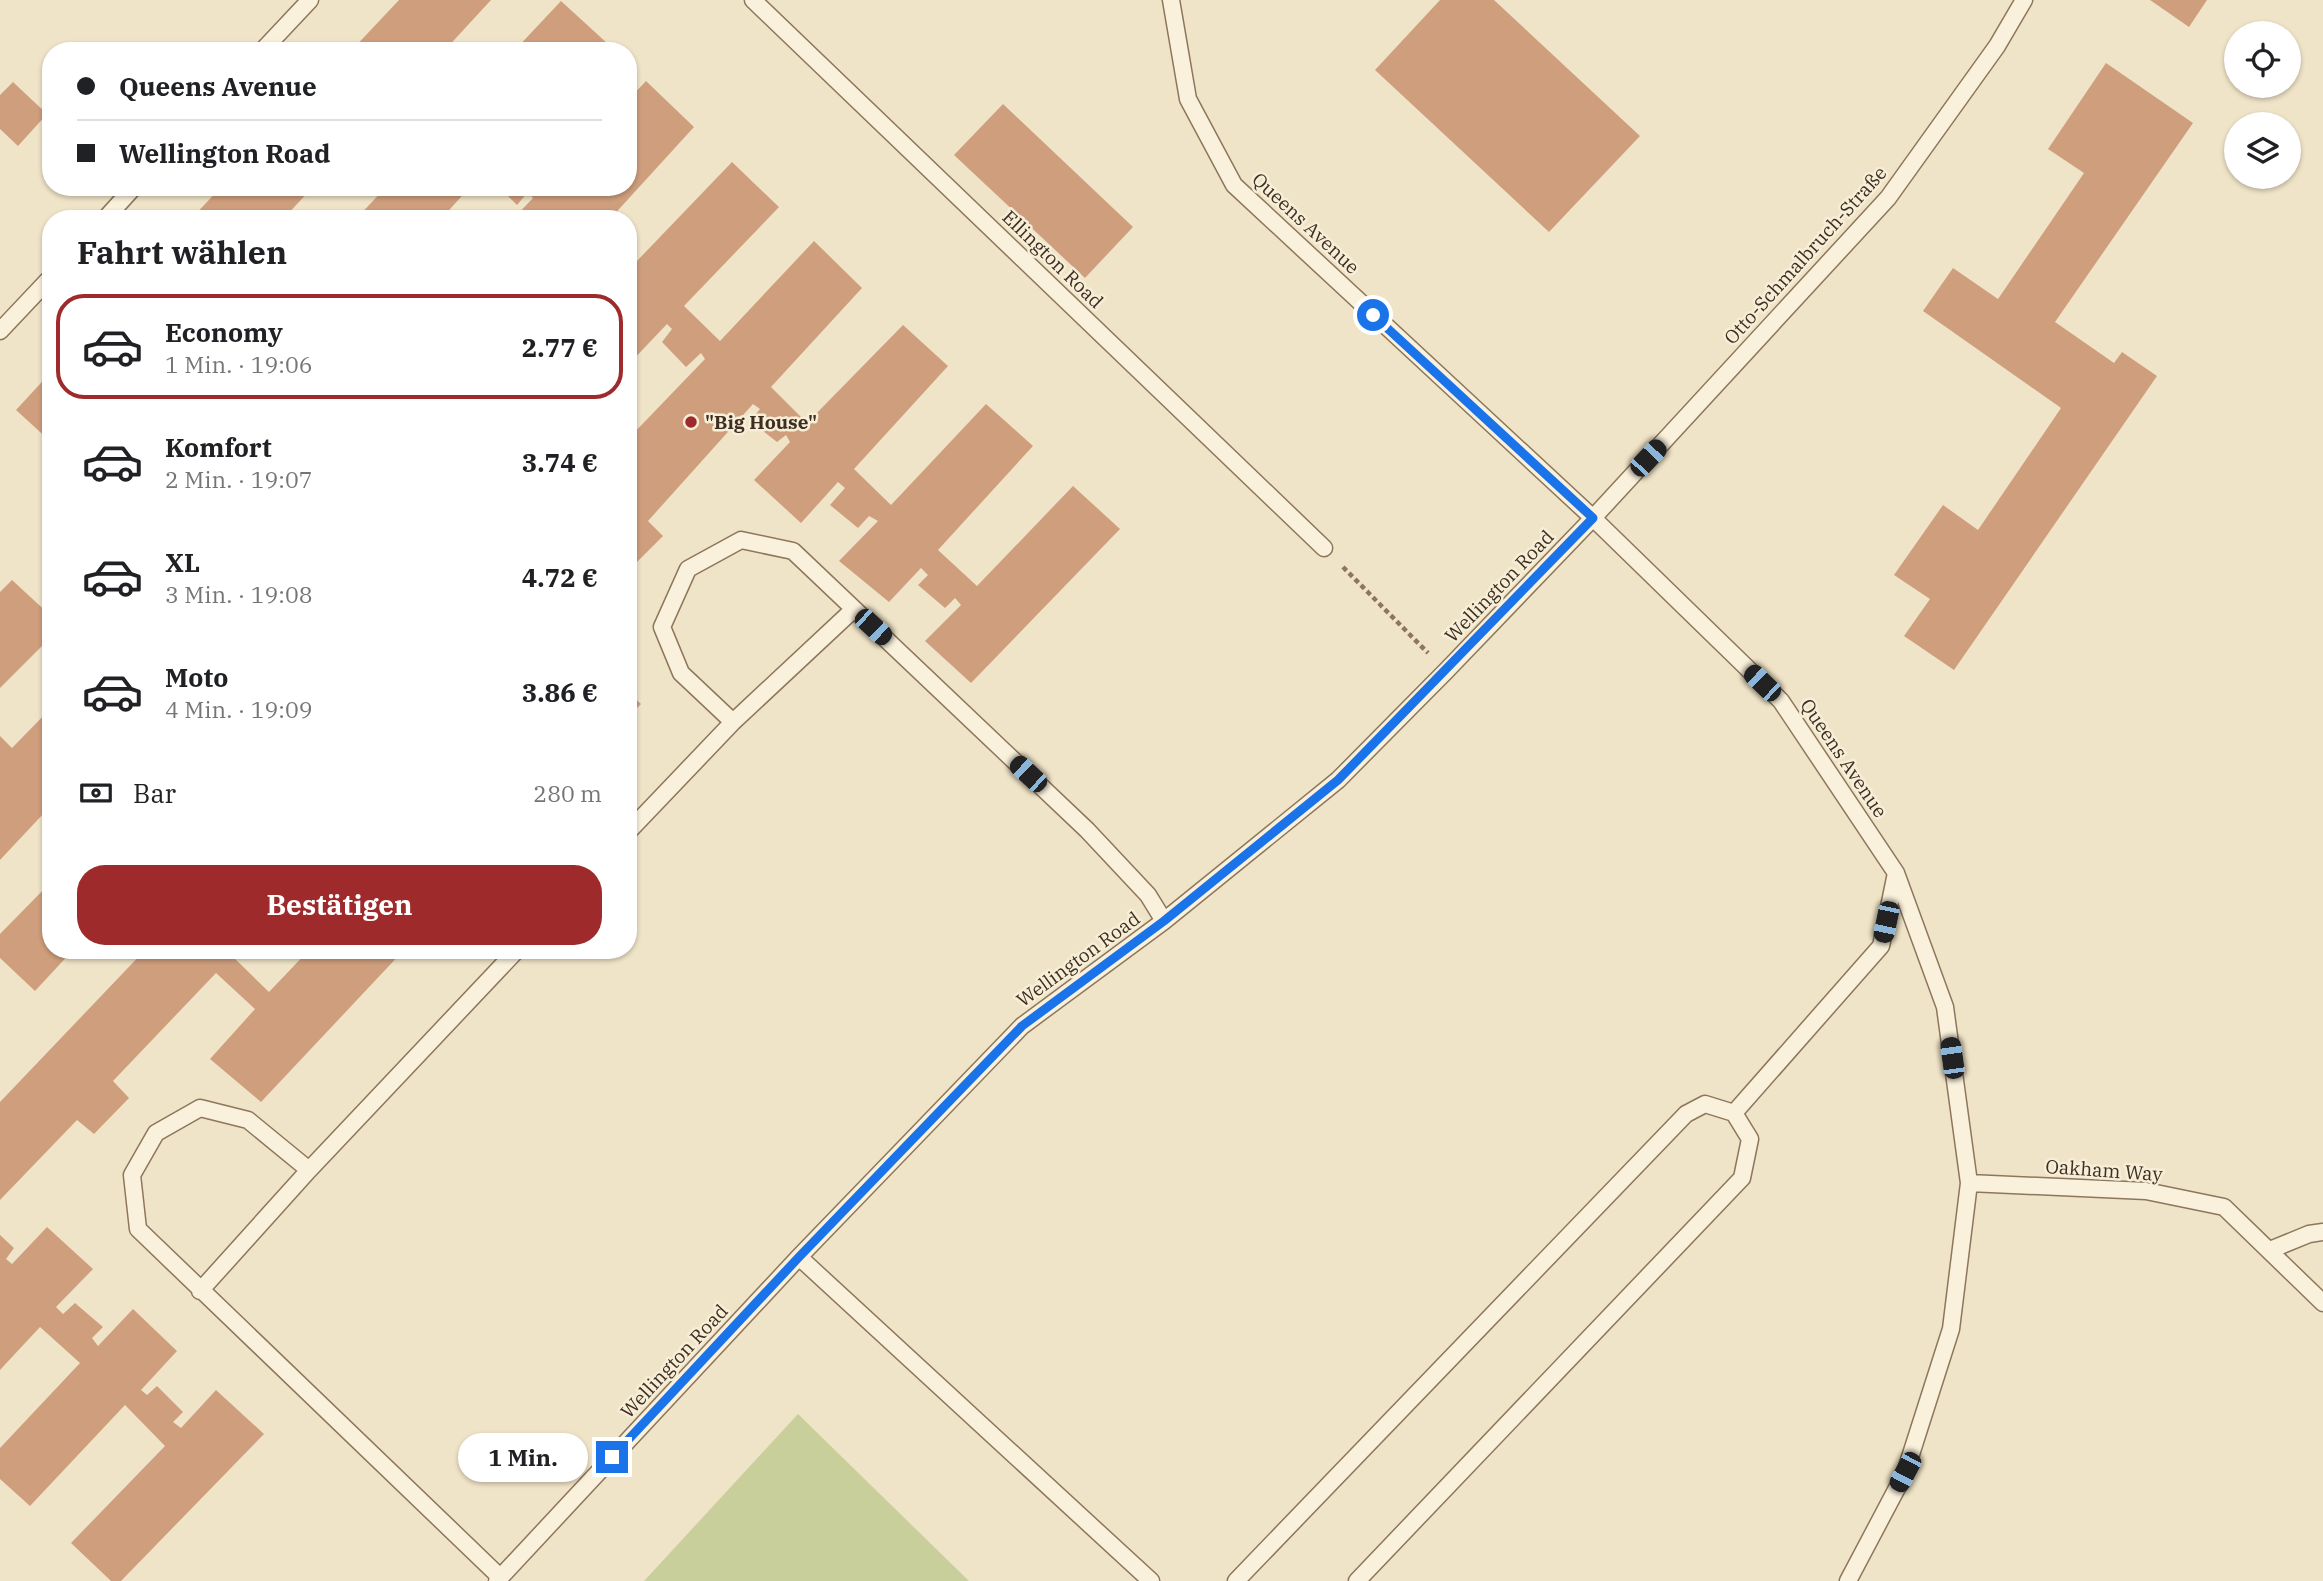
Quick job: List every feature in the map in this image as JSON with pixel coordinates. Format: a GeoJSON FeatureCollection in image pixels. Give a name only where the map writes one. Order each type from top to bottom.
{"type":"FeatureCollection","features":[{"type":"Feature","properties":{"kind":"lane"},"geometry":{"type":"LineString","coordinates":[[270,42],[310,0]]}},
{"type":"Feature","properties":{"kind":"lane","name":"Ellington Road"},"geometry":{"type":"LineString","coordinates":[[753,0],[1324,548]]}},
{"type":"Feature","properties":{"kind":"lane","name":"Queens Avenue"},"geometry":{"type":"LineString","coordinates":[[1171,0],[1188,99],[1234,185],[1593,518],[1781,701],[1896,873],[1945,1007],[1969,1183],[1951,1329],[1905,1472],[1848,1581]]}},
{"type":"Feature","properties":{"kind":"lane","name":"Otto-Schmalbruch-Straße"},"geometry":{"type":"LineString","coordinates":[[1593,518],[1888,198],[1997,46],[2024,0]]}},
{"type":"Feature","properties":{"kind":"lane"},"geometry":{"type":"LineString","coordinates":[[113,210],[126,196]]}},
{"type":"Feature","properties":{"kind":"lane"},"geometry":{"type":"LineString","coordinates":[[0,331],[42,286]]}},
{"type":"Feature","properties":{"kind":"lane","name":"Wellington Road"},"geometry":{"type":"LineString","coordinates":[[499,1579],[799,1257],[1022,1026],[1164,921],[1338,780],[1593,518]]}},
{"type":"Feature","properties":{"kind":"lane"},"geometry":{"type":"LineString","coordinates":[[733,722],[681,673],[663,628],[688,569],[741,540],[793,551],[1087,830],[1149,894],[1164,921]]}},
{"type":"Feature","properties":{"kind":"lane"},"geometry":{"type":"LineString","coordinates":[[637,823],[733,722],[854,609]]}},
{"type":"Feature","properties":{"kind":"lane"},"geometry":{"type":"LineString","coordinates":[[1734,1113],[1881,946],[1896,873]]}},
{"type":"Feature","properties":{"kind":"lane"},"geometry":{"type":"LineString","coordinates":[[200,1291],[309,1170],[508,959]]}},
{"type":"Feature","properties":{"kind":"lane"},"geometry":{"type":"LineString","coordinates":[[1237,1581],[1686,1114],[1705,1104],[1734,1113],[1750,1139],[1742,1178],[1357,1581]]}},
{"type":"Feature","properties":{"kind":"lane"},"geometry":{"type":"LineString","coordinates":[[309,1170],[248,1120],[200,1108],[156,1133],[132,1175],[138,1229],[499,1579]]}},
{"type":"Feature","properties":{"kind":"lane","name":"Oakham Way"},"geometry":{"type":"LineString","coordinates":[[1969,1183],[2146,1191],[2224,1207],[2323,1303]]}},
{"type":"Feature","properties":{"kind":"lane"},"geometry":{"type":"LineString","coordinates":[[2270,1250],[2309,1234],[2323,1232]]}},
{"type":"Feature","properties":{"kind":"lane"},"geometry":{"type":"LineString","coordinates":[[799,1257],[1151,1581]]}},
{"type":"Feature","properties":{"kind":"path"},"geometry":{"type":"LineString","coordinates":[[1324,548],[1446,671]]}},
{"type":"Feature","properties":{"kind":"green space"},"geometry":{"type":"Polygon","coordinates":[[[798,1414],[969,1581],[644,1581],[798,1414]]]}},
{"type":"Feature","properties":{"kind":"building"},"geometry":{"type":"Polygon","coordinates":[[[399,0],[491,0],[452,42],[359,42],[399,0]]]}},
{"type":"Feature","properties":{"kind":"building"},"geometry":{"type":"Polygon","coordinates":[[[1440,0],[1494,0],[1640,136],[1549,232],[1375,70],[1440,0]]]}},
{"type":"Feature","properties":{"kind":"building"},"geometry":{"type":"Polygon","coordinates":[[[2150,0],[2207,0],[2189,27],[2150,0]]]}},
{"type":"Feature","properties":{"kind":"building"},"geometry":{"type":"Polygon","coordinates":[[[561,1],[606,42],[522,42],[561,1]]]}},
{"type":"Feature","properties":{"kind":"building"},"geometry":{"type":"Polygon","coordinates":[[[2106,63],[2193,123],[2055,322],[2114,363],[2122,352],[2157,376],[1954,670],[1904,636],[1930,599],[1894,575],[1943,505],[1978,530],[2061,408],[1923,311],[1953,268],[1998,299],[2084,173],[2048,149],[2106,63]]]}},
{"type":"Feature","properties":{"kind":"building"},"geometry":{"type":"Polygon","coordinates":[[[646,81],[694,127],[637,189],[637,90],[646,81]]]}},
{"type":"Feature","properties":{"kind":"building"},"geometry":{"type":"Polygon","coordinates":[[[13,82],[42,109],[42,120],[18,146],[0,129],[0,95],[13,82]]]}},
{"type":"Feature","properties":{"kind":"building"},"geometry":{"type":"Polygon","coordinates":[[[1003,104],[1133,227],[1085,278],[954,155],[1003,104]]]}},
{"type":"Feature","properties":{"kind":"building","name":"\"Big House\""},"geometry":{"type":"Polygon","coordinates":[[[732,162],[779,207],[684,306],[720,341],[814,241],[862,288],[771,387],[807,423],[903,325],[948,366],[854,469],[891,505],[986,404],[1033,446],[938,550],[977,586],[1073,486],[1120,529],[971,683],[925,641],[961,605],[955,598],[945,608],[918,585],[928,575],[921,568],[889,602],[839,561],[878,521],[869,516],[858,528],[830,505],[845,488],[838,482],[801,523],[754,480],[790,442],[786,435],[777,442],[750,421],[760,409],[753,404],[648,521],[663,536],[637,562],[637,430],[705,359],[701,353],[686,367],[662,342],[672,329],[667,324],[637,356],[637,261],[732,162]]]}},
{"type":"Feature","properties":{"kind":"building"},"geometry":{"type":"Polygon","coordinates":[[[213,196],[305,196],[291,210],[199,210],[213,196]]]}},
{"type":"Feature","properties":{"kind":"building"},"geometry":{"type":"Polygon","coordinates":[[[378,196],[462,196],[449,210],[364,210],[378,196]]]}},
{"type":"Feature","properties":{"kind":"building"},"geometry":{"type":"Polygon","coordinates":[[[508,196],[525,196],[517,205],[508,196]]]}},
{"type":"Feature","properties":{"kind":"building"},"geometry":{"type":"Polygon","coordinates":[[[531,196],[631,196],[618,210],[522,210],[533,198],[531,196]]]}},
{"type":"Feature","properties":{"kind":"building"},"geometry":{"type":"Polygon","coordinates":[[[42,382],[42,434],[16,410],[42,382]]]}},
{"type":"Feature","properties":{"kind":"building"},"geometry":{"type":"Polygon","coordinates":[[[12,580],[42,608],[42,646],[0,688],[0,592],[12,580]]]}},
{"type":"Feature","properties":{"kind":"building"},"geometry":{"type":"Polygon","coordinates":[[[42,717],[42,815],[0,860],[0,736],[12,748],[42,717]]]}},
{"type":"Feature","properties":{"kind":"building"},"geometry":{"type":"Polygon","coordinates":[[[42,891],[42,959],[65,959],[35,991],[0,958],[0,934],[42,891]]]}},
{"type":"Feature","properties":{"kind":"building"},"geometry":{"type":"Polygon","coordinates":[[[136,959],[235,959],[269,992],[300,959],[395,959],[261,1102],[210,1059],[255,1009],[216,973],[113,1081],[129,1098],[94,1134],[77,1120],[0,1200],[0,1102],[136,959]]]}},
{"type":"Feature","properties":{"kind":"building"},"geometry":{"type":"Polygon","coordinates":[[[47,1227],[93,1269],[56,1307],[63,1314],[75,1303],[103,1327],[92,1338],[98,1346],[133,1309],[177,1351],[141,1390],[147,1395],[157,1386],[183,1412],[173,1422],[181,1428],[216,1390],[264,1434],[121,1581],[111,1581],[71,1543],[165,1446],[125,1405],[30,1506],[0,1479],[0,1448],[80,1363],[40,1327],[0,1370],[0,1235],[14,1248],[6,1259],[12,1264],[47,1227]]]}},
{"type":"Feature","properties":{"kind":"place","name":"\"Big House\""},"geometry":{"type":"Point","coordinates":[691,422]}},
{"type":"Feature","properties":{"kind":"route"},"geometry":{"type":"LineString","coordinates":[[612,1457],[799,1257],[1022,1026],[1164,921],[1338,780],[1593,518],[1373,315]]}}]}
